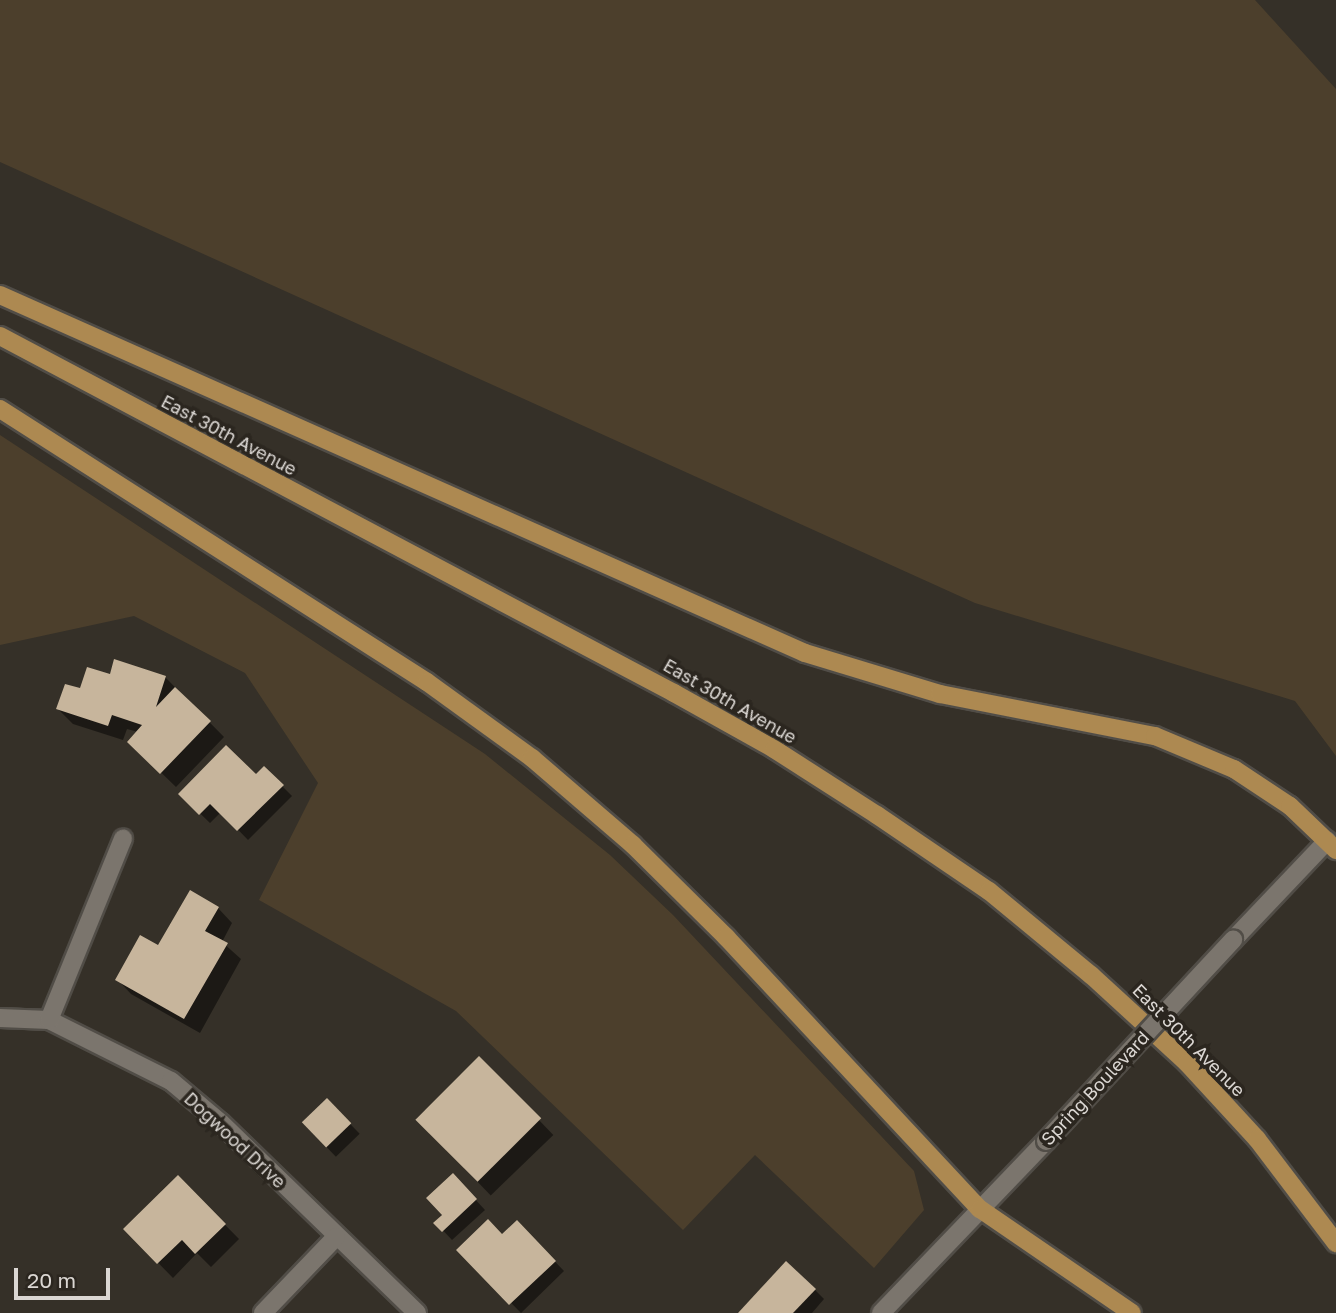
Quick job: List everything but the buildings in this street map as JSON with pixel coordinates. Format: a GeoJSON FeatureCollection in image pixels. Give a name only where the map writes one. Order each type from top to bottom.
{"type":"FeatureCollection","features":[{"type":"Feature","properties":{"kind":"main road"},"geometry":{"type":"LineString","coordinates":[[0,295],[805,653],[940,694],[1155,736],[1234,769],[1290,806],[1333,841]]}},
{"type":"Feature","properties":{"kind":"main road","name":"East 30th Avenue"},"geometry":{"type":"LineString","coordinates":[[0,336],[508,604],[774,749],[989,891],[1055,945],[1187,1063],[1257,1139],[1336,1242]]}},
{"type":"Feature","properties":{"kind":"main road"},"geometry":{"type":"LineString","coordinates":[[0,409],[427,682],[532,758],[633,845],[726,937],[980,1209],[1132,1313]]}},
{"type":"Feature","properties":{"kind":"street"},"geometry":{"type":"LineString","coordinates":[[48,1020],[123,839]]}},
{"type":"Feature","properties":{"kind":"street","name":"Spring Boulevard"},"geometry":{"type":"LineString","coordinates":[[881,1313],[1046,1142],[1233,940],[1333,841]]}},
{"type":"Feature","properties":{"kind":"street","name":"Dogwood Drive"},"geometry":{"type":"LineString","coordinates":[[0,1018],[48,1020],[171,1082],[221,1123],[417,1313]]}},
{"type":"Feature","properties":{"kind":"street"},"geometry":{"type":"LineString","coordinates":[[263,1313],[336,1237]]}},
{"type":"Feature","properties":{"kind":"shaded area"},"geometry":{"type":"Polygon","coordinates":[[[0,0],[1255,0],[1336,89],[1336,756],[1295,701],[975,603],[0,162],[0,0]]]}},
{"type":"Feature","properties":{"kind":"shaded area"},"geometry":{"type":"Polygon","coordinates":[[[0,435],[485,754],[610,855],[673,915],[914,1171],[924,1210],[874,1268],[755,1155],[683,1230],[456,1011],[259,900],[318,783],[245,673],[134,616],[0,645],[0,435]]]}}]}
